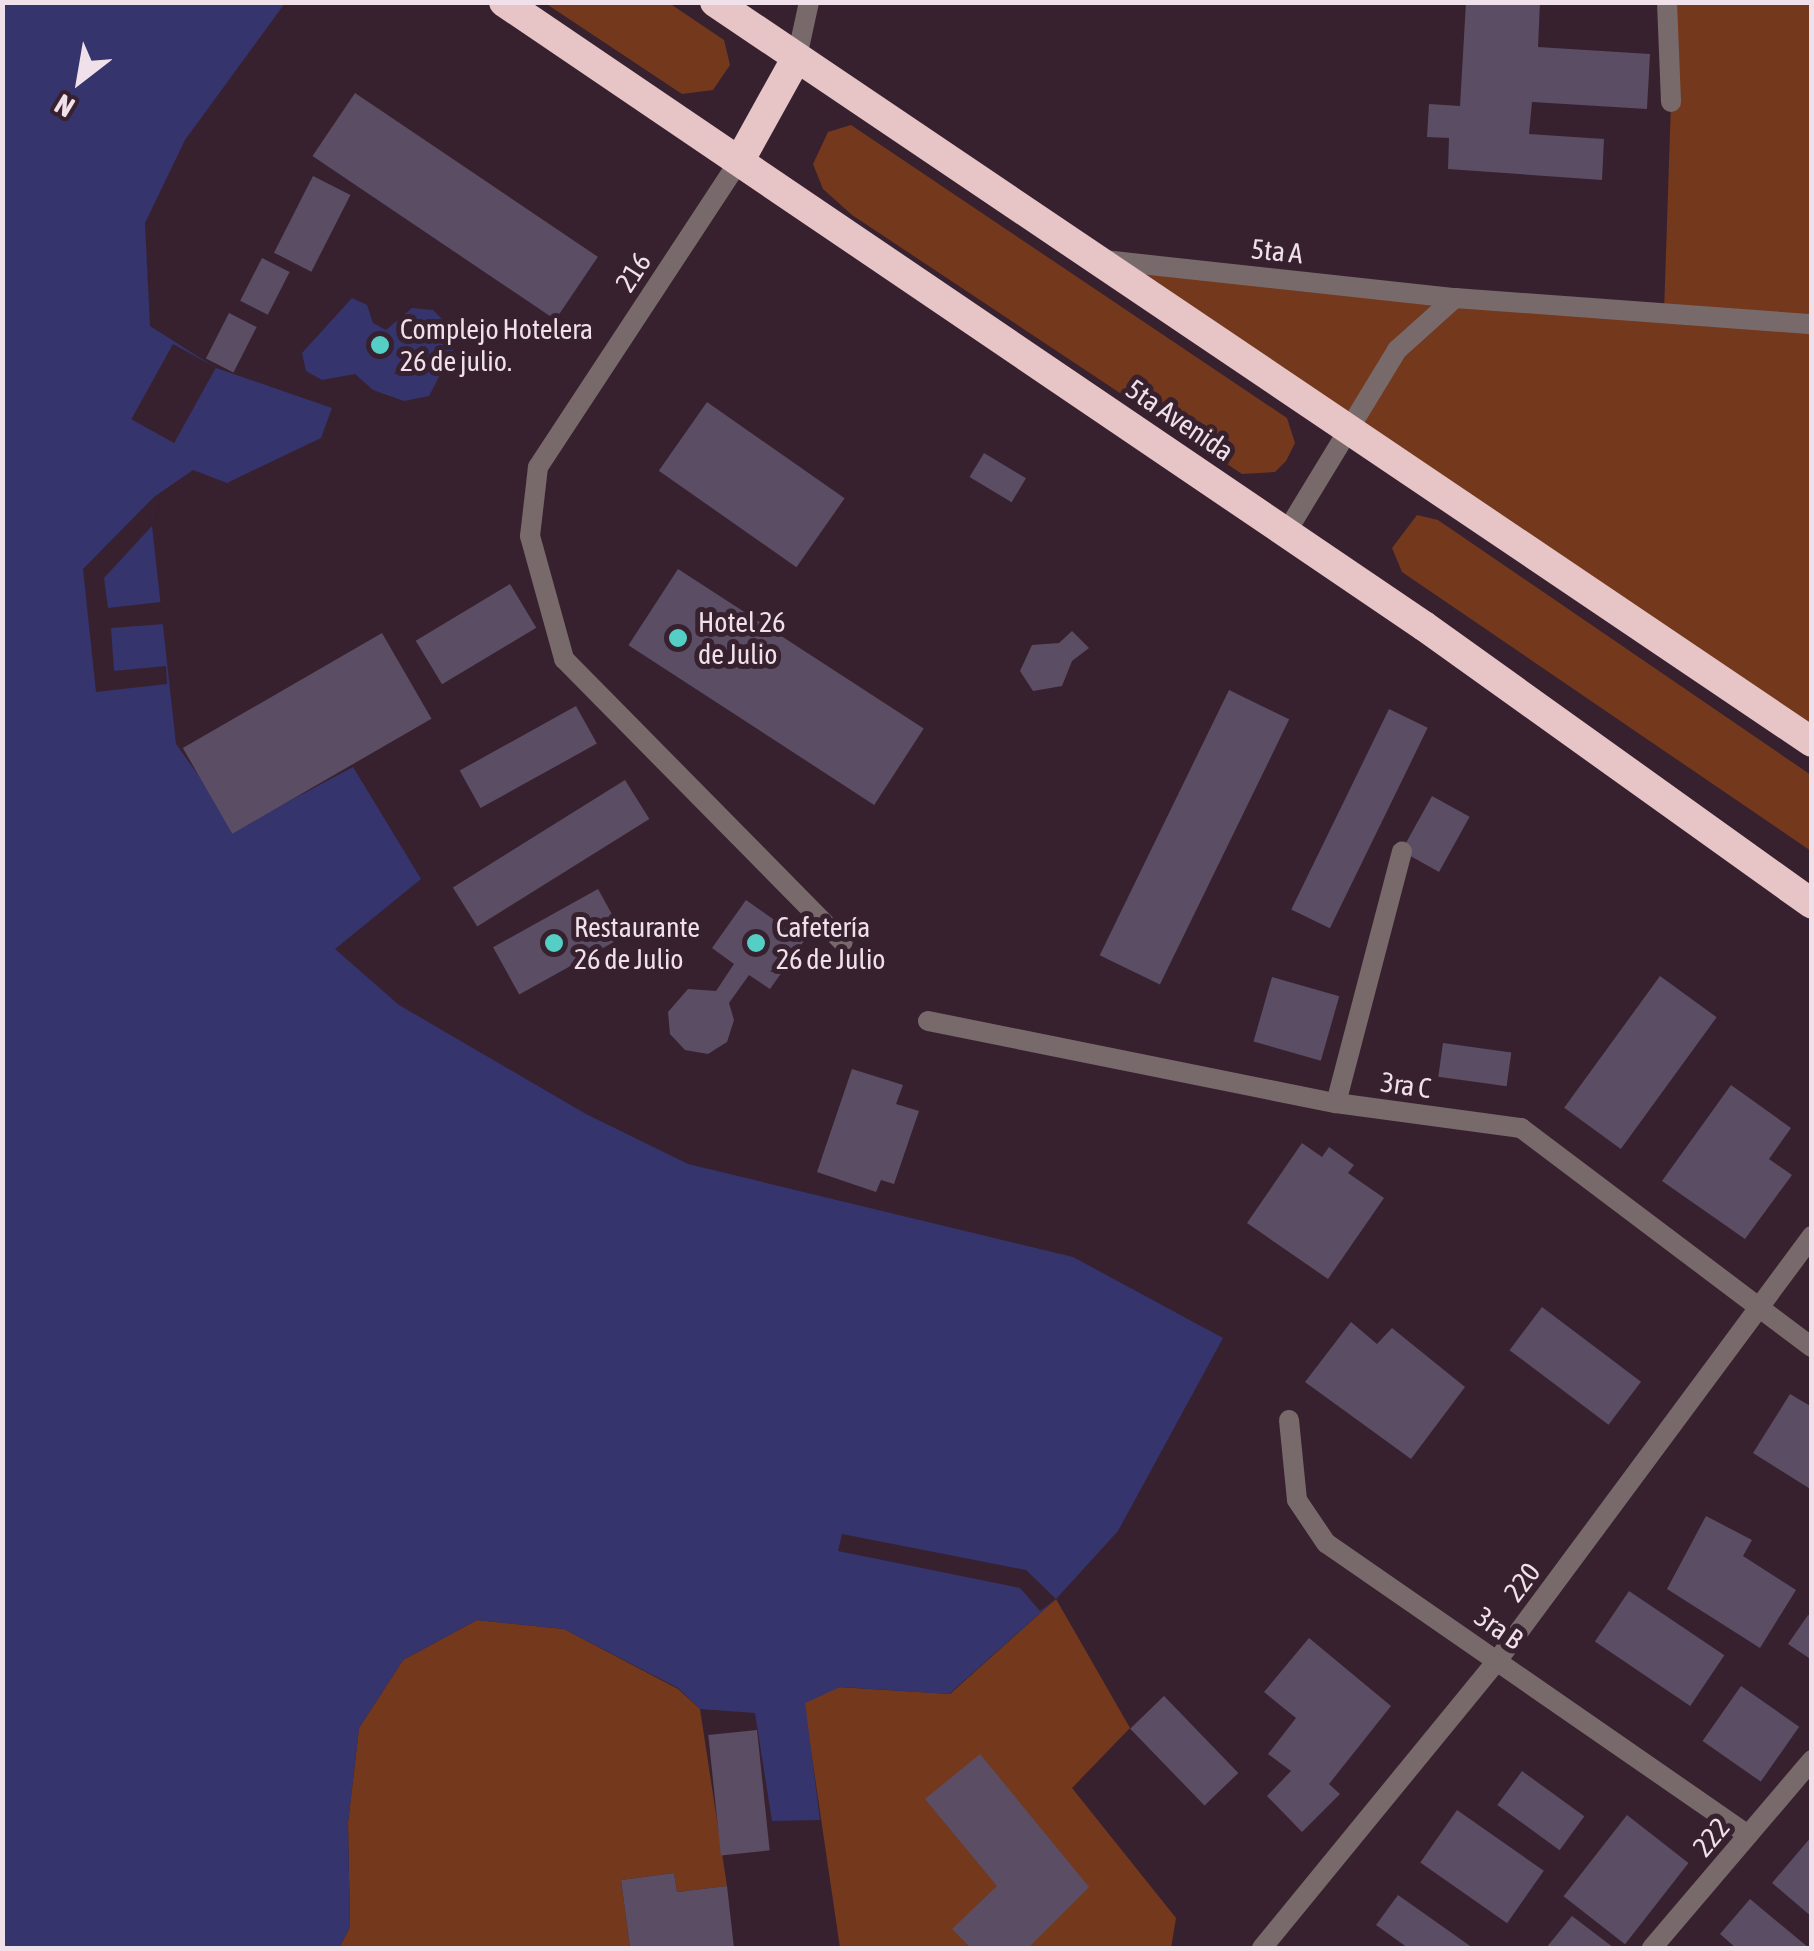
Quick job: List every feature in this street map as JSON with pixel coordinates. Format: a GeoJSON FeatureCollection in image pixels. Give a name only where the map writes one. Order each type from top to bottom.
{"type":"FeatureCollection","features":[{"type":"Feature","properties":{"kind":"highway","name":"5ta Avenida"},"geometry":{"type":"LineString","coordinates":[[504,2],[741,158],[1287,531],[1812,904]]}},
{"type":"Feature","properties":{"kind":"highway"},"geometry":{"type":"LineString","coordinates":[[715,2],[1812,742]]}},
{"type":"Feature","properties":{"kind":"highway"},"geometry":{"type":"LineString","coordinates":[[741,158],[797,57]]}},
{"type":"Feature","properties":{"kind":"street"},"geometry":{"type":"LineString","coordinates":[[797,57],[809,2]]}},
{"type":"Feature","properties":{"kind":"street"},"geometry":{"type":"LineString","coordinates":[[1666,2],[1671,102]]}},
{"type":"Feature","properties":{"kind":"street","name":"216"},"geometry":{"type":"LineString","coordinates":[[741,158],[538,467],[530,536],[564,660],[843,942]]}},
{"type":"Feature","properties":{"kind":"street","name":"5ta A"},"geometry":{"type":"LineString","coordinates":[[1094,259],[1455,298],[1812,324]]}},
{"type":"Feature","properties":{"kind":"street"},"geometry":{"type":"LineString","coordinates":[[1287,531],[1397,350],[1455,298]]}},
{"type":"Feature","properties":{"kind":"street"},"geometry":{"type":"LineString","coordinates":[[1336,1104],[1402,852]]}},
{"type":"Feature","properties":{"kind":"street","name":"3ra C"},"geometry":{"type":"LineString","coordinates":[[928,1021],[1336,1104],[1521,1128],[1812,1346]]}},
{"type":"Feature","properties":{"kind":"street","name":"220"},"geometry":{"type":"LineString","coordinates":[[1262,1948],[1498,1661],[1812,1236]]}},
{"type":"Feature","properties":{"kind":"street","name":"3ra B"},"geometry":{"type":"LineString","coordinates":[[1289,1420],[1298,1500],[1326,1543],[1748,1835]]}},
{"type":"Feature","properties":{"kind":"street","name":"222"},"geometry":{"type":"LineString","coordinates":[[1652,1948],[1812,1760]]}},
{"type":"Feature","properties":{"kind":"shaded area"},"geometry":{"type":"Polygon","coordinates":[[[3,3],[285,3],[185,140],[145,223],[150,326],[216,368],[332,408],[321,438],[227,483],[193,470],[154,497],[152,526],[176,744],[237,829],[353,767],[421,879],[335,949],[399,1005],[586,1114],[688,1164],[1073,1257],[1223,1338],[1118,1531],[1056,1599],[949,1694],[840,1687],[805,1703],[820,1820],[772,1821],[755,1713],[700,1709],[678,1688],[564,1629],[477,1620],[403,1660],[359,1728],[348,1823],[350,1927],[339,1948],[3,1948],[3,3]]]}},
{"type":"Feature","properties":{"kind":"shaded area"},"geometry":{"type":"Polygon","coordinates":[[[545,3],[669,3],[724,40],[730,65],[713,90],[682,94],[545,3]]]}},
{"type":"Feature","properties":{"kind":"shaded area"},"geometry":{"type":"Polygon","coordinates":[[[1667,3],[1811,3],[1811,742],[1094,259],[1664,313],[1671,102],[1667,3]]]}},
{"type":"Feature","properties":{"kind":"shaded area"},"geometry":{"type":"Polygon","coordinates":[[[851,125],[1287,418],[1295,443],[1286,461],[1275,472],[1242,474],[852,215],[823,189],[813,164],[828,132],[851,125]]]}},
{"type":"Feature","properties":{"kind":"shaded area","name":"Complejo Hotelera 26 de julio."},"geometry":{"type":"Polygon","coordinates":[[[352,298],[367,305],[373,323],[386,330],[412,308],[433,310],[448,325],[453,350],[429,396],[404,401],[373,390],[355,374],[322,380],[306,371],[302,353],[352,298]]]}},
{"type":"Feature","properties":{"kind":"shaded area"},"geometry":{"type":"Polygon","coordinates":[[[1417,515],[1438,520],[1811,775],[1811,851],[1402,572],[1392,548],[1417,515]]]}},
{"type":"Feature","properties":{"kind":"shaded area"},"geometry":{"type":"Polygon","coordinates":[[[1056,1599],[1130,1728],[1072,1788],[1176,1918],[1171,1948],[840,1948],[804,1703],[839,1687],[950,1694],[1056,1599]]]}},
{"type":"Feature","properties":{"kind":"shaded area"},"geometry":{"type":"Polygon","coordinates":[[[477,1620],[564,1629],[678,1689],[700,1709],[727,1886],[677,1892],[674,1873],[621,1880],[630,1948],[339,1948],[350,1927],[348,1823],[359,1728],[403,1660],[477,1620]]]}},
{"type":"Feature","properties":{"kind":"pier"},"geometry":{"type":"Polygon","coordinates":[[[173,344],[216,368],[174,443],[131,419],[173,344]]]}},
{"type":"Feature","properties":{"kind":"pier"},"geometry":{"type":"Polygon","coordinates":[[[154,497],[152,526],[104,578],[108,608],[161,602],[164,624],[111,628],[114,671],[166,666],[167,684],[96,692],[83,569],[154,497]]]}},
{"type":"Feature","properties":{"kind":"pier"},"geometry":{"type":"Polygon","coordinates":[[[842,1534],[1026,1570],[1056,1599],[1040,1611],[1020,1588],[838,1551],[842,1534]]]}},
{"type":"Feature","properties":{"kind":"building"},"geometry":{"type":"Polygon","coordinates":[[[1466,2],[1540,2],[1538,47],[1650,54],[1647,109],[1532,102],[1529,134],[1604,139],[1602,180],[1448,169],[1449,138],[1427,137],[1429,104],[1460,106],[1466,2]]]}},
{"type":"Feature","properties":{"kind":"building"},"geometry":{"type":"Polygon","coordinates":[[[355,93],[598,257],[555,320],[313,156],[355,93]]]}},
{"type":"Feature","properties":{"kind":"building"},"geometry":{"type":"Polygon","coordinates":[[[313,176],[350,195],[311,272],[274,253],[313,176]]]}},
{"type":"Feature","properties":{"kind":"building"},"geometry":{"type":"Polygon","coordinates":[[[262,258],[290,272],[268,315],[240,301],[262,258]]]}},
{"type":"Feature","properties":{"kind":"building"},"geometry":{"type":"Polygon","coordinates":[[[229,313],[257,327],[233,373],[206,358],[229,313]]]}},
{"type":"Feature","properties":{"kind":"building"},"geometry":{"type":"Polygon","coordinates":[[[707,402],[845,498],[796,567],[659,471],[707,402]]]}},
{"type":"Feature","properties":{"kind":"building"},"geometry":{"type":"Polygon","coordinates":[[[984,453],[1026,478],[1012,502],[970,477],[984,453]]]}},
{"type":"Feature","properties":{"kind":"building"},"geometry":{"type":"Polygon","coordinates":[[[678,569],[924,729],[874,805],[628,645],[678,569]]]}},
{"type":"Feature","properties":{"kind":"building"},"geometry":{"type":"Polygon","coordinates":[[[510,584],[536,628],[442,684],[416,641],[510,584]]]}},
{"type":"Feature","properties":{"kind":"building"},"geometry":{"type":"Polygon","coordinates":[[[1072,631],[1089,648],[1072,661],[1062,686],[1033,691],[1020,671],[1032,645],[1059,643],[1072,631]]]}},
{"type":"Feature","properties":{"kind":"building"},"geometry":{"type":"Polygon","coordinates":[[[382,633],[432,719],[232,834],[183,748],[382,633]]]}},
{"type":"Feature","properties":{"kind":"building"},"geometry":{"type":"Polygon","coordinates":[[[1229,690],[1289,719],[1160,985],[1100,955],[1229,690]]]}},
{"type":"Feature","properties":{"kind":"building"},"geometry":{"type":"Polygon","coordinates":[[[576,706],[597,744],[481,808],[460,770],[576,706]]]}},
{"type":"Feature","properties":{"kind":"building"},"geometry":{"type":"Polygon","coordinates":[[[1389,709],[1428,728],[1330,928],[1291,909],[1389,709]]]}},
{"type":"Feature","properties":{"kind":"building"},"geometry":{"type":"Polygon","coordinates":[[[625,780],[649,819],[477,927],[453,888],[625,780]]]}},
{"type":"Feature","properties":{"kind":"building"},"geometry":{"type":"Polygon","coordinates":[[[1432,796],[1470,817],[1439,872],[1401,851],[1432,796]]]}},
{"type":"Feature","properties":{"kind":"building"},"geometry":{"type":"Polygon","coordinates":[[[598,889],[624,936],[519,994],[493,947],[598,889]]]}},
{"type":"Feature","properties":{"kind":"building"},"geometry":{"type":"Polygon","coordinates":[[[746,900],[804,941],[770,989],[749,975],[729,1003],[734,1020],[727,1042],[708,1054],[685,1050],[670,1034],[668,1012],[688,989],[716,991],[734,964],[712,948],[746,900]]]}},
{"type":"Feature","properties":{"kind":"building"},"geometry":{"type":"Polygon","coordinates":[[[1660,976],[1717,1017],[1621,1149],[1564,1108],[1660,976]]]}},
{"type":"Feature","properties":{"kind":"building"},"geometry":{"type":"Polygon","coordinates":[[[1272,977],[1339,996],[1321,1061],[1254,1041],[1272,977]]]}},
{"type":"Feature","properties":{"kind":"building"},"geometry":{"type":"Polygon","coordinates":[[[1443,1043],[1511,1053],[1507,1086],[1438,1077],[1443,1043]]]}},
{"type":"Feature","properties":{"kind":"building"},"geometry":{"type":"Polygon","coordinates":[[[852,1069],[903,1085],[896,1104],[919,1111],[894,1184],[881,1180],[876,1192],[817,1172],[852,1069]]]}},
{"type":"Feature","properties":{"kind":"building"},"geometry":{"type":"Polygon","coordinates":[[[1731,1085],[1791,1128],[1769,1159],[1792,1175],[1745,1239],[1662,1181],[1731,1085]]]}},
{"type":"Feature","properties":{"kind":"building"},"geometry":{"type":"Polygon","coordinates":[[[1302,1143],[1322,1157],[1329,1147],[1354,1165],[1348,1173],[1384,1198],[1328,1279],[1247,1223],[1302,1143]]]}},
{"type":"Feature","properties":{"kind":"building"},"geometry":{"type":"Polygon","coordinates":[[[1542,1307],[1641,1382],[1609,1425],[1510,1350],[1542,1307]]]}},
{"type":"Feature","properties":{"kind":"building"},"geometry":{"type":"Polygon","coordinates":[[[1351,1322],[1377,1344],[1392,1328],[1465,1387],[1411,1459],[1305,1382],[1351,1322]]]}},
{"type":"Feature","properties":{"kind":"building"},"geometry":{"type":"Polygon","coordinates":[[[1790,1394],[1812,1407],[1812,1490],[1753,1453],[1790,1394]]]}},
{"type":"Feature","properties":{"kind":"building"},"geometry":{"type":"Polygon","coordinates":[[[1706,1516],[1752,1540],[1743,1556],[1796,1590],[1760,1648],[1667,1589],[1706,1516]]]}},
{"type":"Feature","properties":{"kind":"building"},"geometry":{"type":"Polygon","coordinates":[[[1629,1591],[1724,1655],[1690,1706],[1595,1642],[1629,1591]]]}},
{"type":"Feature","properties":{"kind":"building"},"geometry":{"type":"Polygon","coordinates":[[[1808,1615],[1812,1617],[1812,1660],[1788,1644],[1808,1615]]]}},
{"type":"Feature","properties":{"kind":"building"},"geometry":{"type":"Polygon","coordinates":[[[1309,1638],[1391,1706],[1329,1784],[1340,1794],[1302,1832],[1267,1796],[1291,1771],[1268,1754],[1296,1718],[1264,1692],[1309,1638]]]}},
{"type":"Feature","properties":{"kind":"building"},"geometry":{"type":"Polygon","coordinates":[[[1741,1686],[1799,1727],[1761,1782],[1703,1741],[1741,1686]]]}},
{"type":"Feature","properties":{"kind":"building"},"geometry":{"type":"Polygon","coordinates":[[[1164,1696],[1238,1773],[1205,1806],[1130,1729],[1164,1696]]]}},
{"type":"Feature","properties":{"kind":"building"},"geometry":{"type":"Polygon","coordinates":[[[757,1730],[770,1850],[721,1855],[708,1735],[757,1730]]]}},
{"type":"Feature","properties":{"kind":"building"},"geometry":{"type":"Polygon","coordinates":[[[980,1754],[1089,1887],[1028,1948],[971,1948],[952,1929],[997,1886],[925,1799],[980,1754]]]}},
{"type":"Feature","properties":{"kind":"building"},"geometry":{"type":"Polygon","coordinates":[[[1522,1771],[1584,1816],[1560,1850],[1497,1805],[1522,1771]]]}},
{"type":"Feature","properties":{"kind":"building"},"geometry":{"type":"Polygon","coordinates":[[[1457,1810],[1544,1871],[1507,1923],[1420,1862],[1457,1810]]]}},
{"type":"Feature","properties":{"kind":"building"},"geometry":{"type":"Polygon","coordinates":[[[1627,1815],[1688,1863],[1625,1944],[1564,1896],[1627,1815]]]}},
{"type":"Feature","properties":{"kind":"building"},"geometry":{"type":"Polygon","coordinates":[[[1812,1836],[1812,1917],[1772,1883],[1812,1836]]]}},
{"type":"Feature","properties":{"kind":"building"},"geometry":{"type":"Polygon","coordinates":[[[674,1873],[677,1892],[727,1886],[734,1948],[630,1948],[621,1880],[674,1873]]]}},
{"type":"Feature","properties":{"kind":"building"},"geometry":{"type":"Polygon","coordinates":[[[1398,1895],[1473,1948],[1408,1948],[1376,1925],[1398,1895]]]}},
{"type":"Feature","properties":{"kind":"building"},"geometry":{"type":"Polygon","coordinates":[[[1750,1899],[1809,1948],[1736,1948],[1720,1934],[1750,1899]]]}},
{"type":"Feature","properties":{"kind":"building"},"geometry":{"type":"Polygon","coordinates":[[[1572,1916],[1614,1948],[1546,1948],[1572,1916]]]}},
{"type":"Feature","properties":{"kind":"place","name":"Complejo Hotelera 26 de julio."},"geometry":{"type":"Point","coordinates":[380,345]}},
{"type":"Feature","properties":{"kind":"place","name":"Hotel 26 de Julio"},"geometry":{"type":"Point","coordinates":[678,638]}},
{"type":"Feature","properties":{"kind":"place","name":"Restaurante 26 de Julio"},"geometry":{"type":"Point","coordinates":[554,943]}},
{"type":"Feature","properties":{"kind":"place","name":"Cafetería 26 de Julio"},"geometry":{"type":"Point","coordinates":[756,943]}}]}
